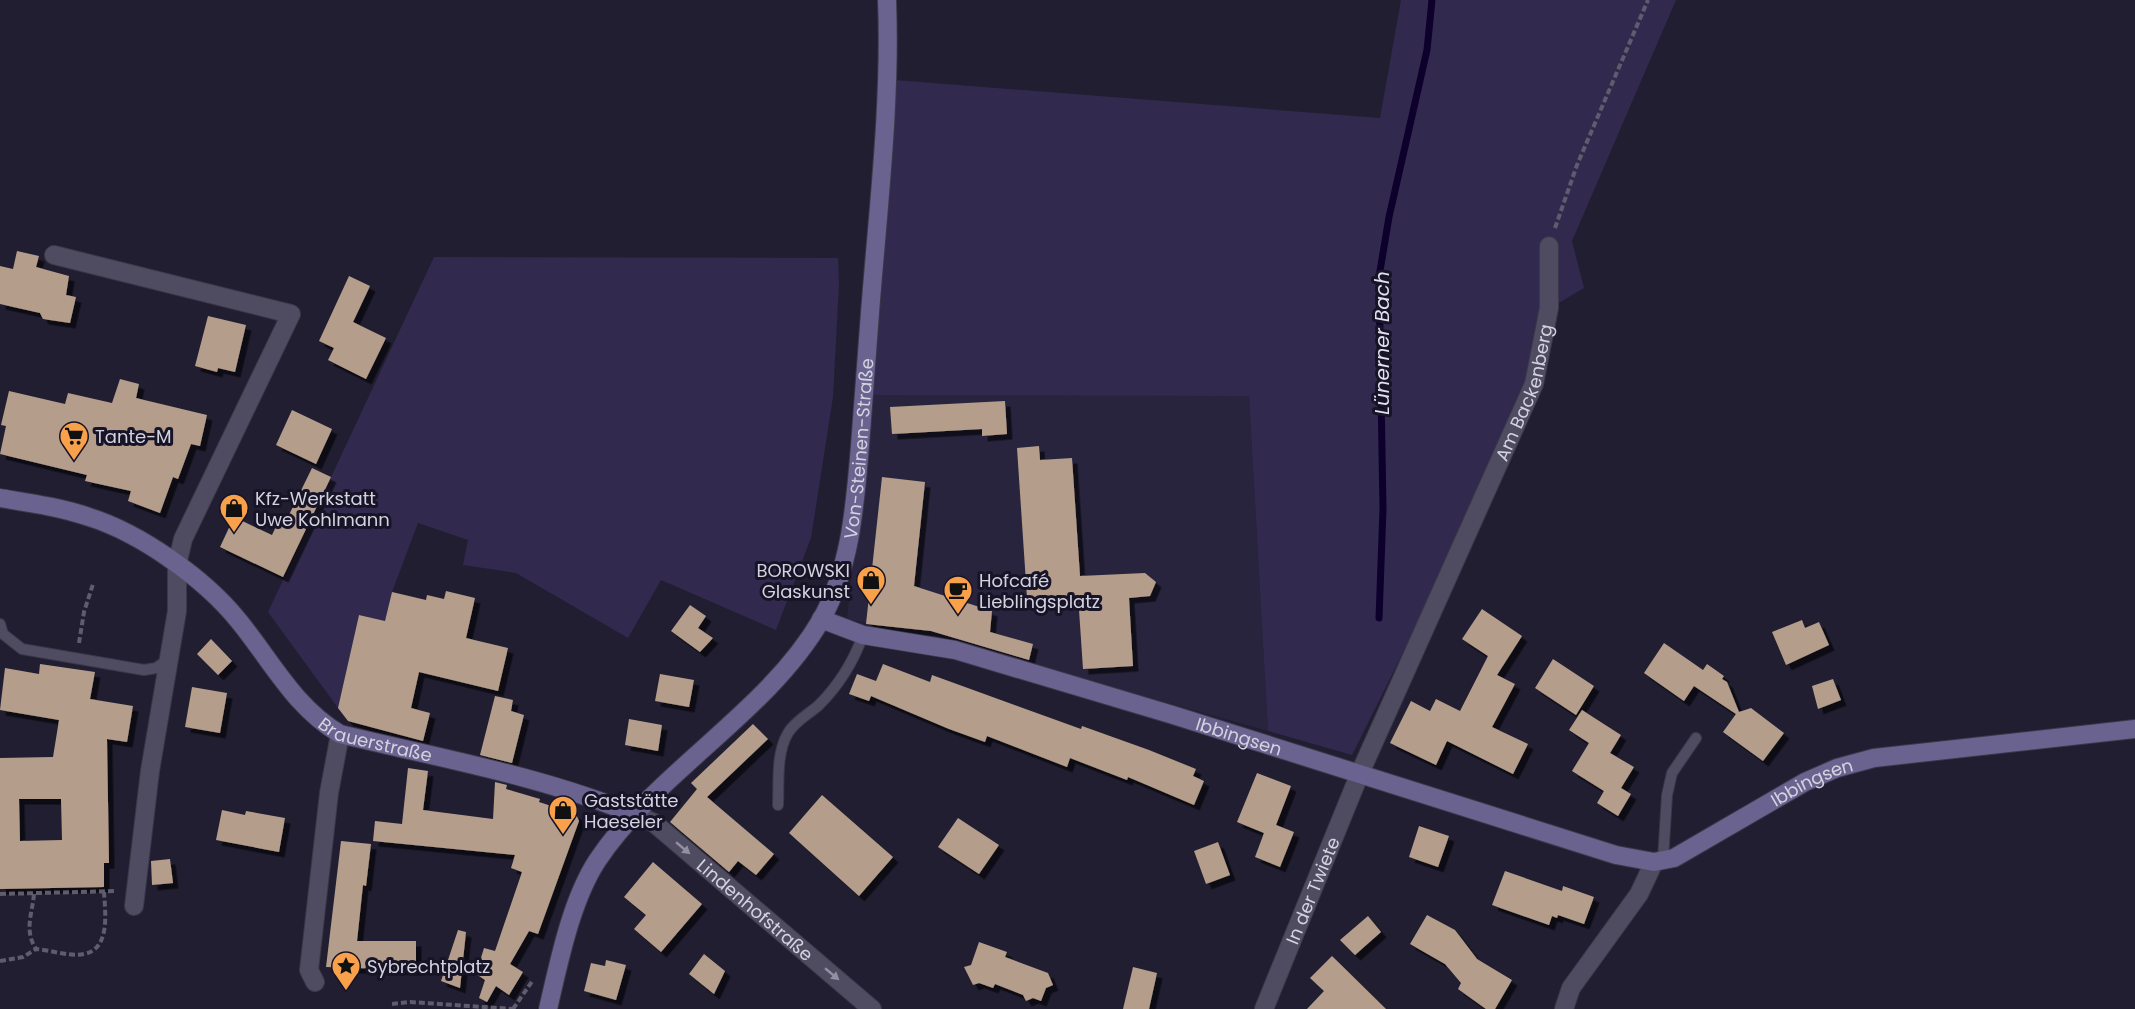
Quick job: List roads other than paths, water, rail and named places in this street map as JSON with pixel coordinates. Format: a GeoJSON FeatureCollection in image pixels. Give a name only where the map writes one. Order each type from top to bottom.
{"type":"FeatureCollection","features":[{"type":"Feature","properties":{"kind":"main road","name":"Von-Steinen-Straße"},"geometry":{"type":"LineString","coordinates":[[548,1009],[582,890],[596,863],[636,815],[768,686],[821,620],[841,573],[852,528],[887,78],[887,0]]}},
{"type":"Feature","properties":{"kind":"main road","name":"Brauerstraße"},"geometry":{"type":"LineString","coordinates":[[0,498],[46,505],[92,517],[135,538],[177,565],[216,596],[238,621],[286,686],[312,714],[340,735],[553,786],[602,801],[636,815]]}},
{"type":"Feature","properties":{"kind":"main road","name":"Ibbingsen"},"geometry":{"type":"LineString","coordinates":[[821,620],[863,635],[955,650],[1360,773],[1616,855],[1658,861],[1690,851],[1805,782],[1837,768],[1882,755],[2135,729]]}},
{"type":"Feature","properties":{"kind":"street","name":"Am Backenberg"},"geometry":{"type":"LineString","coordinates":[[1360,773],[1534,384],[1549,308],[1549,246]]}},
{"type":"Feature","properties":{"kind":"street"},"geometry":{"type":"LineString","coordinates":[[54,255],[291,314],[183,539],[177,565],[177,611],[150,771],[134,898]]}},
{"type":"Feature","properties":{"kind":"street"},"geometry":{"type":"LineString","coordinates":[[315,982],[309,970],[329,793],[340,735]]}},
{"type":"Feature","properties":{"kind":"street","name":"In der Twiete"},"geometry":{"type":"LineString","coordinates":[[1264,1009],[1360,773]]}},
{"type":"Feature","properties":{"kind":"street","name":"Lindenhofstraße"},"geometry":{"type":"LineString","coordinates":[[636,815],[654,823],[872,1009]]}},
{"type":"Feature","properties":{"kind":"street"},"geometry":{"type":"LineString","coordinates":[[1564,1009],[1571,988],[1639,894],[1658,861]]}},
{"type":"Feature","properties":{"kind":"lane"},"geometry":{"type":"LineString","coordinates":[[0,624],[3,634],[22,649],[144,670],[156,668],[170,659]]}},
{"type":"Feature","properties":{"kind":"lane"},"geometry":{"type":"LineString","coordinates":[[778,806],[783,745],[789,731],[837,686],[852,664],[863,635]]}},
{"type":"Feature","properties":{"kind":"lane"},"geometry":{"type":"LineString","coordinates":[[1658,861],[1672,773],[1696,738]]}},
{"type":"Feature","properties":{"kind":"waterway","name":"Lünerner Bach"},"geometry":{"type":"LineString","coordinates":[[1379,618],[1383,509],[1379,277],[1389,217],[1427,50],[1432,0]]}},
{"type":"Feature","properties":{"kind":"place","name":"Tante-M"},"geometry":{"type":"Point","coordinates":[74,462]}},
{"type":"Feature","properties":{"kind":"place","name":"Kfz-Werkstatt Uwe Kohlmann"},"geometry":{"type":"Point","coordinates":[234,534]}},
{"type":"Feature","properties":{"kind":"place","name":"BOROWSKI Glaskunst"},"geometry":{"type":"Point","coordinates":[871,606]}},
{"type":"Feature","properties":{"kind":"place","name":"Hofcafé Lieblingsplatz"},"geometry":{"type":"Point","coordinates":[958,616]}},
{"type":"Feature","properties":{"kind":"place","name":"Gaststätte Haeseler"},"geometry":{"type":"Point","coordinates":[563,836]}},
{"type":"Feature","properties":{"kind":"place","name":"Sybrechtplatz"},"geometry":{"type":"Point","coordinates":[346,992]}}]}
